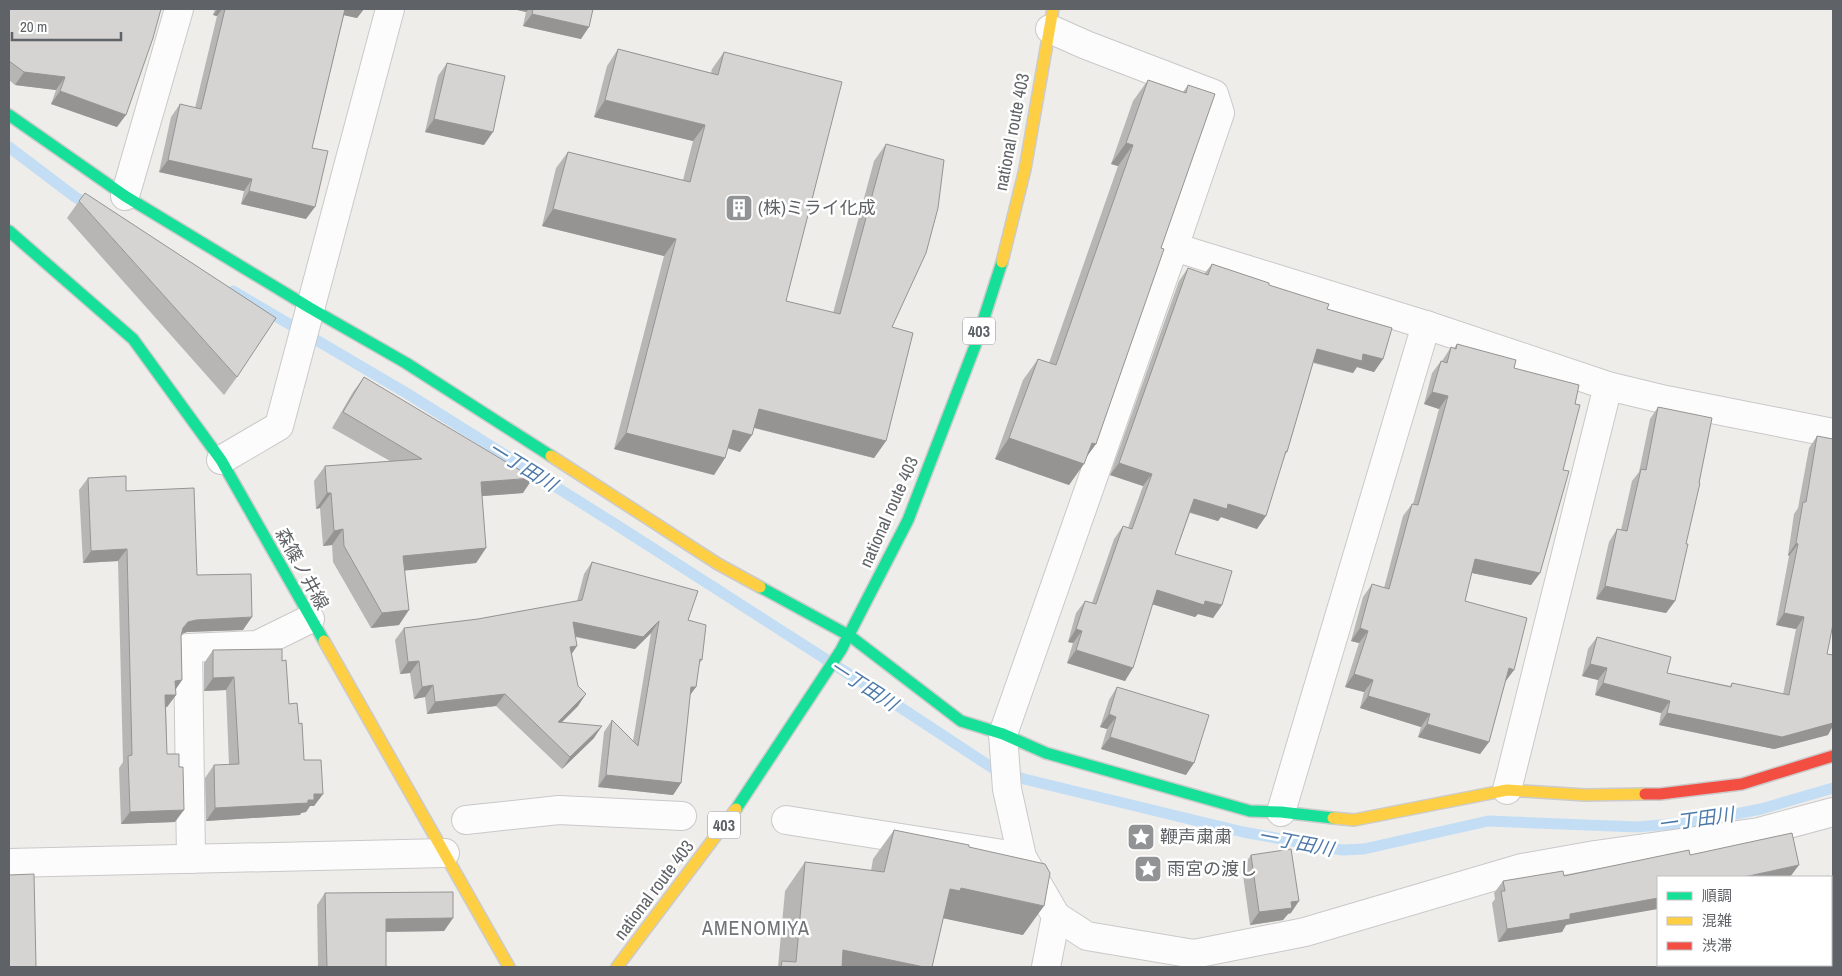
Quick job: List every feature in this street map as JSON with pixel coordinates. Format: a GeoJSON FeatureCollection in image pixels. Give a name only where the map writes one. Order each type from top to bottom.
{"type":"FeatureCollection","features":[{"type":"Feature","properties":{"kind":"main road","name":"national route 403"},"geometry":{"type":"LineString","coordinates":[[617,967],[734,812],[824,677],[850,636],[908,520],[975,346],[1004,256],[1025,169],[1052,19]]}},
{"type":"Feature","properties":{"kind":"main road"},"geometry":{"type":"LineString","coordinates":[[9,114],[125,196],[310,313],[406,363],[718,564],[850,636],[961,721],[1003,747],[1046,753],[1250,811],[1281,812],[1354,820],[1507,790],[1585,795],[1660,794],[1742,784],[1833,756]]}},
{"type":"Feature","properties":{"kind":"main road","name":"森篠ノ井線"},"geometry":{"type":"LineString","coordinates":[[9,231],[133,339],[221,460],[509,967]]}},
{"type":"Feature","properties":{"kind":"street"},"geometry":{"type":"LineString","coordinates":[[125,196],[179,9]]}},
{"type":"Feature","properties":{"kind":"street"},"geometry":{"type":"LineString","coordinates":[[221,460],[279,426],[301,350],[390,9]]}},
{"type":"Feature","properties":{"kind":"street"},"geometry":{"type":"LineString","coordinates":[[1052,19],[1086,45],[1214,94],[1220,113],[1003,747],[1007,789],[1022,858],[1056,916],[1087,936],[1194,954],[1305,932],[1522,868],[1595,855],[1759,832],[1833,812]]}},
{"type":"Feature","properties":{"kind":"street"},"geometry":{"type":"LineString","coordinates":[[1174,247],[1426,325],[1608,386],[1666,400],[1833,433]]}},
{"type":"Feature","properties":{"kind":"street"},"geometry":{"type":"LineString","coordinates":[[1281,812],[1426,325]]}},
{"type":"Feature","properties":{"kind":"street"},"geometry":{"type":"LineString","coordinates":[[1507,790],[1608,386]]}},
{"type":"Feature","properties":{"kind":"street"},"geometry":{"type":"LineString","coordinates":[[191,859],[188,648],[257,645],[310,619]]}},
{"type":"Feature","properties":{"kind":"street"},"geometry":{"type":"LineString","coordinates":[[466,820],[559,810],[682,816]]}},
{"type":"Feature","properties":{"kind":"street"},"geometry":{"type":"LineString","coordinates":[[786,820],[1022,858]]}},
{"type":"Feature","properties":{"kind":"street"},"geometry":{"type":"LineString","coordinates":[[9,863],[444,853]]}},
{"type":"Feature","properties":{"kind":"street"},"geometry":{"type":"LineString","coordinates":[[1046,967],[1056,916]]}},
{"type":"Feature","properties":{"kind":"building"},"geometry":{"type":"Polygon","coordinates":[[[9,9],[161,9],[126,115],[60,91],[65,77],[24,72],[9,61],[9,9]]]}},
{"type":"Feature","properties":{"kind":"building"},"geometry":{"type":"Polygon","coordinates":[[[225,9],[345,9],[312,148],[328,151],[315,207],[249,191],[252,179],[168,160],[180,104],[201,109],[225,9]]]}},
{"type":"Feature","properties":{"kind":"building"},"geometry":{"type":"Polygon","coordinates":[[[533,9],[593,9],[589,27],[532,14],[533,9]]]}},
{"type":"Feature","properties":{"kind":"building"},"geometry":{"type":"Polygon","coordinates":[[[618,49],[718,75],[724,52],[842,82],[786,301],[840,314],[886,144],[944,160],[938,208],[926,253],[892,327],[913,333],[886,441],[759,409],[752,435],[733,430],[725,458],[626,433],[676,239],[553,209],[568,152],[690,182],[705,125],[605,100],[618,49]]]}},
{"type":"Feature","properties":{"kind":"building"},"geometry":{"type":"Polygon","coordinates":[[[447,63],[505,76],[493,132],[434,119],[447,63]]]}},
{"type":"Feature","properties":{"kind":"building"},"geometry":{"type":"Polygon","coordinates":[[[1148,80],[1186,93],[1188,85],[1215,94],[1161,248],[1164,249],[1096,444],[1092,443],[1084,464],[1009,438],[1038,359],[1056,365],[1133,145],[1126,143],[1148,80]]]}},
{"type":"Feature","properties":{"kind":"building"},"geometry":{"type":"Polygon","coordinates":[[[85,193],[276,318],[237,377],[79,201],[85,193]]]}},
{"type":"Feature","properties":{"kind":"building"},"geometry":{"type":"Polygon","coordinates":[[[1212,264],[1329,304],[1327,309],[1392,328],[1383,359],[1363,354],[1362,361],[1317,349],[1266,516],[1228,504],[1227,509],[1194,499],[1175,554],[1232,571],[1222,605],[1205,601],[1204,605],[1157,590],[1133,668],[1076,650],[1082,631],[1076,629],[1085,601],[1096,604],[1123,526],[1132,529],[1152,474],[1119,463],[1188,268],[1208,275],[1212,264]]]}},
{"type":"Feature","properties":{"kind":"building"},"geometry":{"type":"Polygon","coordinates":[[[1457,344],[1516,360],[1514,368],[1579,385],[1575,404],[1580,405],[1563,470],[1569,471],[1540,573],[1475,559],[1465,601],[1527,618],[1514,670],[1509,668],[1489,742],[1427,724],[1430,714],[1368,696],[1373,680],[1354,674],[1368,631],[1360,628],[1372,584],[1389,589],[1412,504],[1418,505],[1448,396],[1432,392],[1441,361],[1447,363],[1451,347],[1456,349],[1457,344]]]}},
{"type":"Feature","properties":{"kind":"building"},"geometry":{"type":"Polygon","coordinates":[[[364,377],[533,478],[481,482],[486,548],[403,556],[409,610],[382,613],[344,546],[343,529],[334,531],[331,493],[327,493],[325,466],[422,459],[343,412],[364,377]]]}},
{"type":"Feature","properties":{"kind":"building"},"geometry":{"type":"Polygon","coordinates":[[[1658,407],[1712,418],[1675,601],[1605,586],[1617,529],[1627,531],[1641,469],[1646,470],[1658,407]]]}},
{"type":"Feature","properties":{"kind":"building"},"geometry":{"type":"Polygon","coordinates":[[[1817,436],[1833,439],[1833,624],[1827,654],[1833,655],[1833,723],[1782,737],[1667,713],[1670,701],[1603,683],[1607,668],[1590,664],[1597,637],[1671,657],[1667,673],[1731,687],[1732,683],[1789,695],[1804,617],[1784,613],[1798,544],[1796,543],[1803,502],[1806,502],[1817,436]]]}},
{"type":"Feature","properties":{"kind":"building"},"geometry":{"type":"Polygon","coordinates":[[[126,476],[126,491],[194,488],[197,575],[251,574],[252,617],[196,620],[188,622],[183,628],[181,636],[182,680],[175,681],[176,695],[165,695],[167,754],[179,754],[179,767],[183,767],[184,810],[130,812],[128,756],[132,755],[127,549],[91,551],[88,478],[126,476]]]}},
{"type":"Feature","properties":{"kind":"building"},"geometry":{"type":"Polygon","coordinates":[[[592,562],[698,591],[688,620],[706,625],[702,660],[700,659],[696,687],[691,687],[681,783],[606,775],[612,720],[638,746],[659,621],[643,637],[573,622],[577,646],[570,647],[578,686],[586,694],[558,722],[602,726],[570,757],[505,694],[435,702],[433,685],[422,687],[419,661],[408,662],[404,628],[478,619],[582,600],[592,562]]]}},
{"type":"Feature","properties":{"kind":"building"},"geometry":{"type":"Polygon","coordinates":[[[282,649],[282,661],[286,660],[289,704],[297,703],[299,724],[302,723],[304,760],[321,760],[323,794],[314,794],[314,800],[308,800],[308,803],[215,808],[214,765],[239,764],[234,677],[213,678],[213,650],[282,649]]]}},
{"type":"Feature","properties":{"kind":"building"},"geometry":{"type":"Polygon","coordinates":[[[1117,687],[1209,715],[1194,763],[1110,737],[1116,717],[1109,714],[1117,687]]]}},
{"type":"Feature","properties":{"kind":"building"},"geometry":{"type":"Polygon","coordinates":[[[894,830],[969,845],[969,847],[1045,864],[1050,873],[1044,906],[961,888],[960,891],[950,889],[932,967],[924,967],[843,950],[842,967],[781,967],[782,961],[796,962],[805,862],[884,872],[894,830]]]}},
{"type":"Feature","properties":{"kind":"building"},"geometry":{"type":"Polygon","coordinates":[[[1792,833],[1799,865],[1749,876],[1657,876],[1657,898],[1570,914],[1570,919],[1507,929],[1501,891],[1505,891],[1503,881],[1563,871],[1564,876],[1689,850],[1690,855],[1792,833]]]}},
{"type":"Feature","properties":{"kind":"building"},"geometry":{"type":"Polygon","coordinates":[[[1291,849],[1299,901],[1291,902],[1292,908],[1259,912],[1251,855],[1291,849]]]}},
{"type":"Feature","properties":{"kind":"building"},"geometry":{"type":"Polygon","coordinates":[[[34,874],[36,967],[9,967],[9,875],[34,874]]]}},
{"type":"Feature","properties":{"kind":"building"},"geometry":{"type":"Polygon","coordinates":[[[453,892],[453,918],[386,919],[386,967],[327,967],[325,893],[453,892]]]}},
{"type":"Feature","properties":{"kind":"waterway","name":"一丁田川"},"geometry":{"type":"LineString","coordinates":[[9,147],[75,197],[93,207]]}},
{"type":"Feature","properties":{"kind":"waterway","name":"一丁田川"},"geometry":{"type":"LineString","coordinates":[[233,291],[408,394],[615,524],[994,769],[1024,779],[1243,832],[1342,850],[1364,849],[1488,821],[1637,827],[1695,822],[1761,809],[1833,788]]}},
{"type":"Feature","properties":{"kind":"traffic: fast"},"geometry":{"type":"LineString","coordinates":[[9,115],[125,196],[310,308],[406,363],[551,456]]}},
{"type":"Feature","properties":{"kind":"traffic: fast"},"geometry":{"type":"LineString","coordinates":[[9,231],[133,339],[221,460],[324,641]]}},
{"type":"Feature","properties":{"kind":"traffic: fast"},"geometry":{"type":"LineString","coordinates":[[736,809],[841,650],[908,520],[975,346],[1002,262]]}},
{"type":"Feature","properties":{"kind":"traffic: fast"},"geometry":{"type":"LineString","coordinates":[[760,587],[850,636],[961,721],[1003,734],[1046,753],[1250,811],[1281,812],[1333,818]]}},
{"type":"Feature","properties":{"kind":"traffic: slow"},"geometry":{"type":"LineString","coordinates":[[1002,262],[1025,169],[1053,9]]}},
{"type":"Feature","properties":{"kind":"traffic: slow"},"geometry":{"type":"LineString","coordinates":[[551,456],[718,564],[760,587]]}},
{"type":"Feature","properties":{"kind":"traffic: slow"},"geometry":{"type":"LineString","coordinates":[[324,641],[509,967]]}},
{"type":"Feature","properties":{"kind":"traffic: slow"},"geometry":{"type":"LineString","coordinates":[[1333,818],[1354,820],[1507,790],[1585,795],[1645,794]]}},
{"type":"Feature","properties":{"kind":"traffic: slow"},"geometry":{"type":"LineString","coordinates":[[617,967],[736,809]]}},
{"type":"Feature","properties":{"kind":"traffic: jam"},"geometry":{"type":"LineString","coordinates":[[1645,794],[1660,794],[1742,784],[1833,756]]}},
{"type":"Feature","properties":{"kind":"place","name":"(株)ミライ化成"},"geometry":{"type":"Point","coordinates":[739,208]}},
{"type":"Feature","properties":{"kind":"place","name":"鞭声粛粛"},"geometry":{"type":"Point","coordinates":[1141,837]}},
{"type":"Feature","properties":{"kind":"place","name":"雨宮の渡し"},"geometry":{"type":"Point","coordinates":[1148,869]}},
{"type":"Feature","properties":{"kind":"district","name":"AMENOMIYA"},"geometry":{"type":"Point","coordinates":[756,928]}}]}
